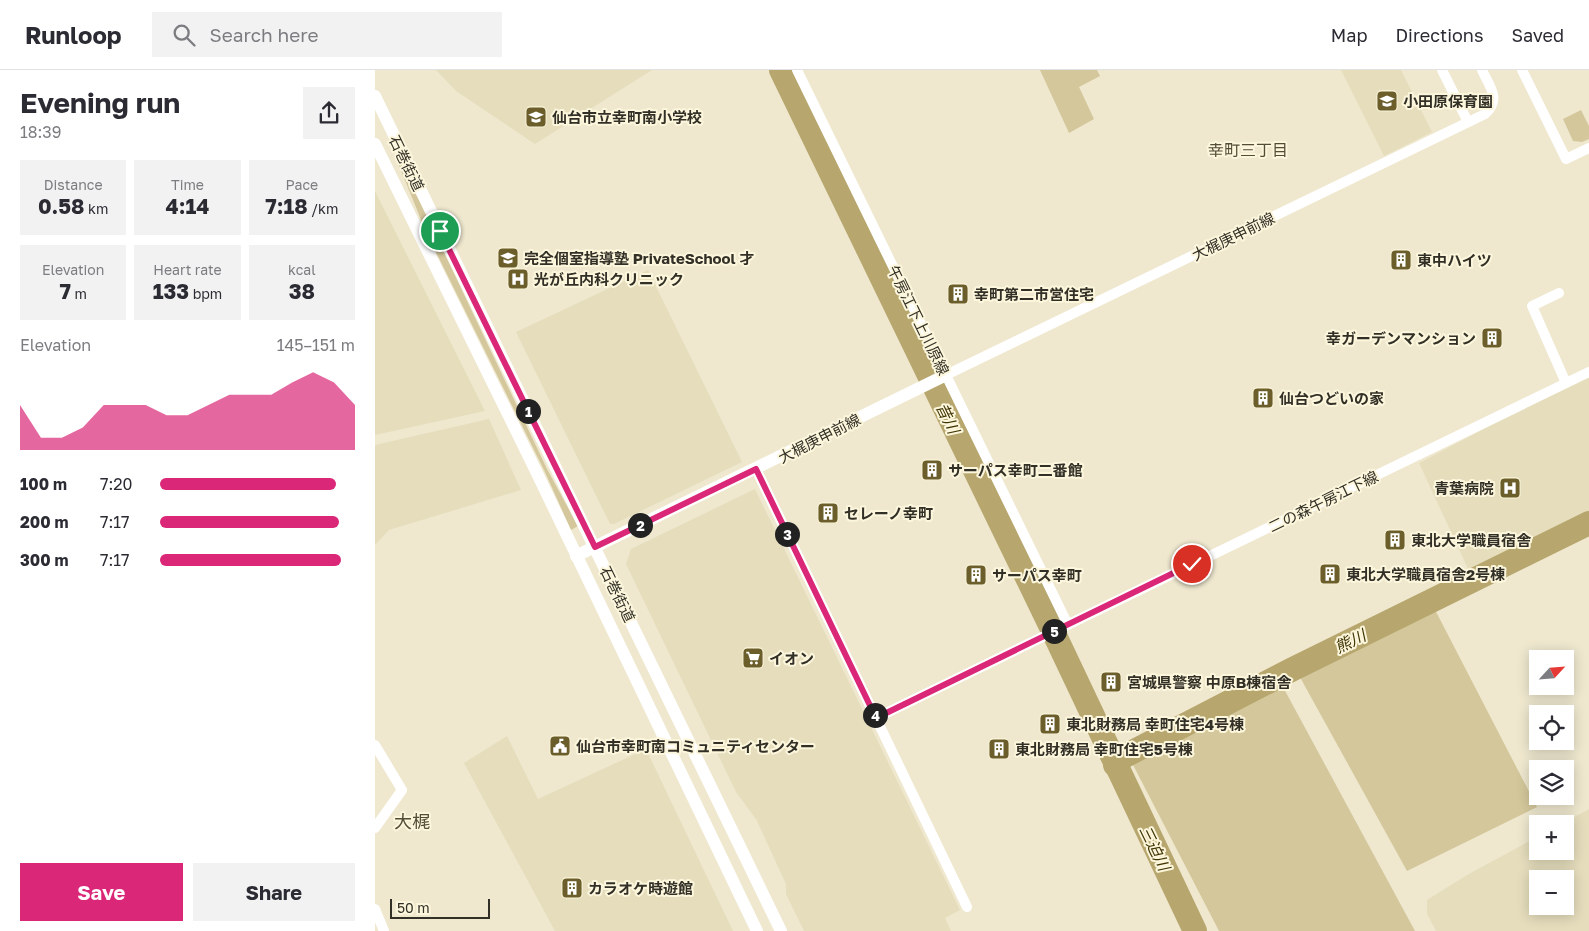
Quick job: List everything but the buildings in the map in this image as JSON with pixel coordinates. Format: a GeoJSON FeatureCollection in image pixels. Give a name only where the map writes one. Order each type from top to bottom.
{"type":"FeatureCollection","features":[{"type":"Feature","properties":{"kind":"street","name":"午房江下上川原線"},"geometry":{"type":"LineString","coordinates":[[797,70],[936,380],[1068,625]]}},
{"type":"Feature","properties":{"kind":"street"},"geometry":{"type":"LineString","coordinates":[[1442,70],[1468,122]]}},
{"type":"Feature","properties":{"kind":"street","name":"大梶庚申前線"},"geometry":{"type":"LineString","coordinates":[[576,556],[1485,114],[1493,105],[1493,95],[1482,70]]}},
{"type":"Feature","properties":{"kind":"street"},"geometry":{"type":"LineString","coordinates":[[1523,70],[1566,159],[1589,148]]}},
{"type":"Feature","properties":{"kind":"street","name":"石巻街道"},"geometry":{"type":"LineString","coordinates":[[375,96],[781,931]]}},
{"type":"Feature","properties":{"kind":"street","name":"石巻街道"},"geometry":{"type":"LineString","coordinates":[[375,144],[757,931]]}},
{"type":"Feature","properties":{"kind":"street"},"geometry":{"type":"LineString","coordinates":[[1559,293],[1532,306],[1566,384]]}},
{"type":"Feature","properties":{"kind":"street","name":"二の森午房江下線"},"geometry":{"type":"LineString","coordinates":[[876,718],[1589,372]]}},
{"type":"Feature","properties":{"kind":"street"},"geometry":{"type":"LineString","coordinates":[[756,469],[967,907]]}},
{"type":"Feature","properties":{"kind":"street"},"geometry":{"type":"LineString","coordinates":[[375,745],[402,790],[375,828]]}},
{"type":"Feature","properties":{"kind":"street"},"geometry":{"type":"LineString","coordinates":[[375,909],[385,931]]}},
{"type":"Feature","properties":{"kind":"shaded area","name":"仙台市立幸町南小学校"},"geometry":{"type":"Polygon","coordinates":[[[436,70],[652,70],[535,144],[456,91],[436,70]]]}},
{"type":"Feature","properties":{"kind":"shaded area"},"geometry":{"type":"Polygon","coordinates":[[[1040,70],[1097,70],[1100,76],[1079,87],[1094,119],[1069,133],[1040,70]]]}},
{"type":"Feature","properties":{"kind":"shaded area","name":"小田原保育園"},"geometry":{"type":"Polygon","coordinates":[[[1341,70],[1401,70],[1432,132],[1384,156],[1341,70]]]}},
{"type":"Feature","properties":{"kind":"shaded area"},"geometry":{"type":"Polygon","coordinates":[[[1581,110],[1589,126],[1589,139],[1582,142],[1573,141],[1563,119],[1581,110]]]}},
{"type":"Feature","properties":{"kind":"shaded area"},"geometry":{"type":"Polygon","coordinates":[[[401,162],[547,469],[578,526],[571,530],[544,470],[426,232],[398,163],[401,162]]]}},
{"type":"Feature","properties":{"kind":"shaded area"},"geometry":{"type":"Polygon","coordinates":[[[375,191],[485,411],[375,435],[375,191]]]}},
{"type":"Feature","properties":{"kind":"shaded area"},"geometry":{"type":"Polygon","coordinates":[[[648,270],[742,462],[614,524],[610,524],[516,332],[648,270]]]}},
{"type":"Feature","properties":{"kind":"shaded area","name":"青葉病院"},"geometry":{"type":"Polygon","coordinates":[[[1589,374],[1589,514],[1470,573],[1419,463],[1589,374]]]}},
{"type":"Feature","properties":{"kind":"shaded area"},"geometry":{"type":"Polygon","coordinates":[[[489,419],[521,490],[389,530],[375,545],[375,445],[489,419]]]}},
{"type":"Feature","properties":{"kind":"shaded area"},"geometry":{"type":"Polygon","coordinates":[[[755,489],[960,910],[945,918],[951,931],[804,931],[786,894],[786,884],[756,819],[736,792],[626,564],[631,549],[755,489]]]}},
{"type":"Feature","properties":{"kind":"shaded area"},"geometry":{"type":"Polygon","coordinates":[[[1431,602],[1529,792],[1529,805],[1536,805],[1537,807],[1407,871],[1296,670],[1431,602]]]}},
{"type":"Feature","properties":{"kind":"shaded area"},"geometry":{"type":"Polygon","coordinates":[[[1283,687],[1415,931],[1219,931],[1131,761],[1283,687]]]}},
{"type":"Feature","properties":{"kind":"shaded area"},"geometry":{"type":"Polygon","coordinates":[[[507,736],[538,799],[646,749],[733,931],[555,931],[464,763],[507,736]]]}},
{"type":"Feature","properties":{"kind":"shaded area"},"geometry":{"type":"Polygon","coordinates":[[[1589,809],[1589,931],[1436,931],[1427,914],[1427,900],[1467,875],[1529,841],[1529,860],[1574,860],[1574,817],[1589,809]]]}},
{"type":"Feature","properties":{"kind":"waterway","name":"昔川"},"geometry":{"type":"LineString","coordinates":[[781,70],[1050,625],[1195,931]]}},
{"type":"Feature","properties":{"kind":"waterway","name":"熊川"},"geometry":{"type":"LineString","coordinates":[[1115,765],[1119,759],[1291,670],[1589,523]]}},
{"type":"Feature","properties":{"kind":"place","name":"小田原保育園"},"geometry":{"type":"Point","coordinates":[1387,101]}},
{"type":"Feature","properties":{"kind":"place","name":"仙台市立幸町南小学校"},"geometry":{"type":"Point","coordinates":[536,117]}},
{"type":"Feature","properties":{"kind":"place","name":"完全個室指導塾 PrivateSchool 才"},"geometry":{"type":"Point","coordinates":[508,258]}},
{"type":"Feature","properties":{"kind":"place","name":"東中ハイツ"},"geometry":{"type":"Point","coordinates":[1401,260]}},
{"type":"Feature","properties":{"kind":"place","name":"光が丘内科クリニック"},"geometry":{"type":"Point","coordinates":[518,279]}},
{"type":"Feature","properties":{"kind":"place","name":"幸町第二市営住宅"},"geometry":{"type":"Point","coordinates":[958,294]}},
{"type":"Feature","properties":{"kind":"place","name":"幸ガーデンマンション"},"geometry":{"type":"Point","coordinates":[1492,338]}},
{"type":"Feature","properties":{"kind":"place","name":"仙台つどいの家"},"geometry":{"type":"Point","coordinates":[1263,398]}},
{"type":"Feature","properties":{"kind":"place","name":"サーパス幸町二番館"},"geometry":{"type":"Point","coordinates":[932,470]}},
{"type":"Feature","properties":{"kind":"place","name":"青葉病院"},"geometry":{"type":"Point","coordinates":[1510,488]}},
{"type":"Feature","properties":{"kind":"place","name":"セレーノ幸町"},"geometry":{"type":"Point","coordinates":[828,513]}},
{"type":"Feature","properties":{"kind":"place","name":"東北大学職員宿舎"},"geometry":{"type":"Point","coordinates":[1395,540]}},
{"type":"Feature","properties":{"kind":"place","name":"東北大学職員宿舎2号棟"},"geometry":{"type":"Point","coordinates":[1330,574]}},
{"type":"Feature","properties":{"kind":"place","name":"サーパス幸町"},"geometry":{"type":"Point","coordinates":[976,575]}},
{"type":"Feature","properties":{"kind":"place","name":"イオン"},"geometry":{"type":"Point","coordinates":[753,658]}},
{"type":"Feature","properties":{"kind":"place","name":"宮城県警察 中原B棟宿舎"},"geometry":{"type":"Point","coordinates":[1111,682]}},
{"type":"Feature","properties":{"kind":"place","name":"東北財務局 幸町住宅4号棟"},"geometry":{"type":"Point","coordinates":[1050,724]}},
{"type":"Feature","properties":{"kind":"place","name":"仙台市幸町南コミュニティセンター"},"geometry":{"type":"Point","coordinates":[560,746]}},
{"type":"Feature","properties":{"kind":"place","name":"東北財務局 幸町住宅5号棟"},"geometry":{"type":"Point","coordinates":[999,749]}},
{"type":"Feature","properties":{"kind":"place","name":"カラオケ時遊館"},"geometry":{"type":"Point","coordinates":[572,888]}},
{"type":"Feature","properties":{"kind":"district","name":"幸町三丁目"},"geometry":{"type":"Point","coordinates":[1248,150]}},
{"type":"Feature","properties":{"kind":"district","name":"大梶"},"geometry":{"type":"Point","coordinates":[412,821]}},
{"type":"Feature","properties":{"kind":"route"},"geometry":{"type":"LineString","coordinates":[[440,231],[595,547],[756,469],[876,718],[1192,564]]}},
{"type":"Feature","properties":{"kind":"water label","name":"三迫川"},"geometry":{"type":"Point","coordinates":[1155,848]}}]}
